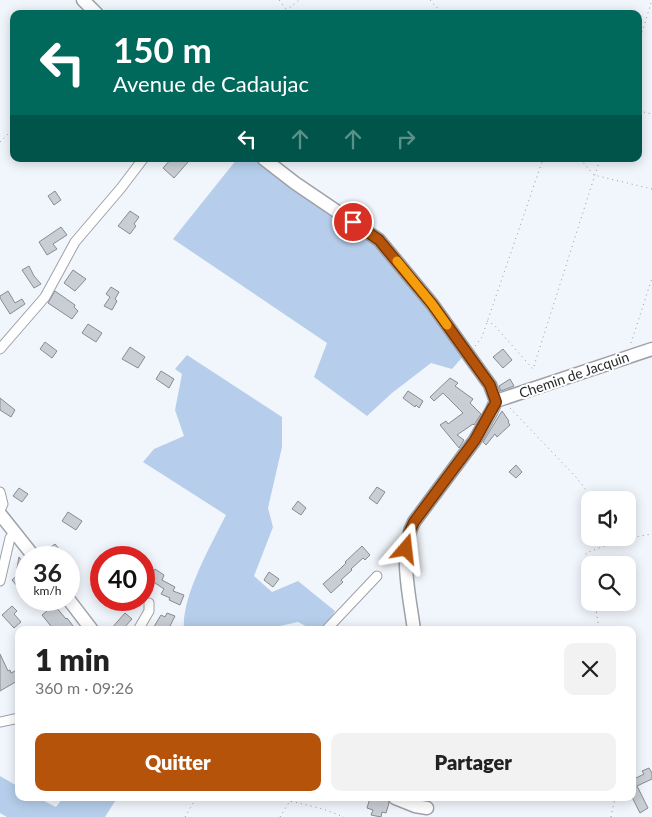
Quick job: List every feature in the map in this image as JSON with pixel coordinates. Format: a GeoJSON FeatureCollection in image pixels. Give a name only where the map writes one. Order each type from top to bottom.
{"type":"FeatureCollection","features":[{"type":"Feature","properties":{"kind":"street"},"geometry":{"type":"LineString","coordinates":[[83,0],[93,10]]}},
{"type":"Feature","properties":{"kind":"street"},"geometry":{"type":"LineString","coordinates":[[0,349],[45,296],[75,242],[141,162]]}},
{"type":"Feature","properties":{"kind":"street"},"geometry":{"type":"LineString","coordinates":[[268,162],[295,183],[379,240],[432,304],[490,385],[497,401],[475,440],[414,522],[409,533],[406,557],[414,626]]}},
{"type":"Feature","properties":{"kind":"street","name":"Chemin de Jacquin"},"geometry":{"type":"LineString","coordinates":[[497,401],[652,349]]}},
{"type":"Feature","properties":{"kind":"street"},"geometry":{"type":"LineString","coordinates":[[0,492],[3,504],[0,510]]}},
{"type":"Feature","properties":{"kind":"street"},"geometry":{"type":"LineString","coordinates":[[0,514],[26,546]]}},
{"type":"Feature","properties":{"kind":"street"},"geometry":{"type":"LineString","coordinates":[[0,582],[10,538],[15,532]]}},
{"type":"Feature","properties":{"kind":"street"},"geometry":{"type":"LineString","coordinates":[[330,626],[377,576]]}},
{"type":"Feature","properties":{"kind":"street"},"geometry":{"type":"LineString","coordinates":[[77,611],[89,626]]}},
{"type":"Feature","properties":{"kind":"street"},"geometry":{"type":"LineString","coordinates":[[140,626],[149,611]]}},
{"type":"Feature","properties":{"kind":"street"},"geometry":{"type":"LineString","coordinates":[[0,722],[15,719]]}},
{"type":"Feature","properties":{"kind":"street"},"geometry":{"type":"LineString","coordinates":[[402,801],[427,808]]}},
{"type":"Feature","properties":{"kind":"path"},"geometry":{"type":"LineString","coordinates":[[278,0],[287,9],[299,0]]}},
{"type":"Feature","properties":{"kind":"path"},"geometry":{"type":"LineString","coordinates":[[430,0],[440,10]]}},
{"type":"Feature","properties":{"kind":"path"},"geometry":{"type":"LineString","coordinates":[[642,32],[651,2]]}},
{"type":"Feature","properties":{"kind":"path"},"geometry":{"type":"LineString","coordinates":[[0,142],[10,132]]}},
{"type":"Feature","properties":{"kind":"path"},"geometry":{"type":"LineString","coordinates":[[474,348],[482,337],[542,162]]}},
{"type":"Feature","properties":{"kind":"path"},"geometry":{"type":"LineString","coordinates":[[583,162],[594,175],[652,189]]}},
{"type":"Feature","properties":{"kind":"path"},"geometry":{"type":"LineString","coordinates":[[487,321],[494,325],[532,370],[599,162]]}},
{"type":"Feature","properties":{"kind":"path"},"geometry":{"type":"LineString","coordinates":[[631,343],[652,278]]}},
{"type":"Feature","properties":{"kind":"path"},"geometry":{"type":"LineString","coordinates":[[497,401],[508,406],[576,477],[587,491]]}},
{"type":"Feature","properties":{"kind":"path"},"geometry":{"type":"LineString","coordinates":[[636,536],[652,534]]}},
{"type":"Feature","properties":{"kind":"path"},"geometry":{"type":"LineString","coordinates":[[587,556],[586,553],[603,546]]}},
{"type":"Feature","properties":{"kind":"path"},"geometry":{"type":"LineString","coordinates":[[596,611],[598,626]]}},
{"type":"Feature","properties":{"kind":"path"},"geometry":{"type":"LineString","coordinates":[[185,817],[194,801]]}},
{"type":"Feature","properties":{"kind":"path"},"geometry":{"type":"LineString","coordinates":[[280,817],[290,801],[344,817]]}},
{"type":"Feature","properties":{"kind":"path"},"geometry":{"type":"LineString","coordinates":[[611,817],[614,801]]}},
{"type":"Feature","properties":{"kind":"shaded area"},"geometry":{"type":"Polygon","coordinates":[[[235,162],[271,162],[385,250],[466,353],[452,369],[431,363],[392,393],[367,416],[314,377],[327,343],[173,239],[235,162]]]}},
{"type":"Feature","properties":{"kind":"shaded area"},"geometry":{"type":"Polygon","coordinates":[[[187,355],[282,417],[282,447],[268,508],[273,527],[254,576],[272,592],[298,581],[335,611],[326,626],[306,626],[298,622],[280,626],[184,626],[187,602],[198,571],[226,515],[143,462],[154,449],[184,436],[175,410],[182,374],[175,369],[187,355]]]}},
{"type":"Feature","properties":{"kind":"shaded area"},"geometry":{"type":"Polygon","coordinates":[[[0,776],[15,785],[15,801],[44,801],[56,807],[61,801],[115,801],[105,817],[7,817],[0,813],[0,776]]]}},
{"type":"Feature","properties":{"kind":"building"},"geometry":{"type":"Polygon","coordinates":[[[168,162],[188,162],[174,178],[163,168],[168,162]]]}},
{"type":"Feature","properties":{"kind":"building"},"geometry":{"type":"Polygon","coordinates":[[[55,191],[61,200],[54,205],[48,196],[55,191]]]}},
{"type":"Feature","properties":{"kind":"building"},"geometry":{"type":"Polygon","coordinates":[[[130,211],[139,217],[134,224],[136,226],[130,234],[118,226],[130,211]]]}},
{"type":"Feature","properties":{"kind":"building"},"geometry":{"type":"Polygon","coordinates":[[[61,227],[67,235],[53,244],[57,249],[47,255],[39,242],[61,227]]]}},
{"type":"Feature","properties":{"kind":"building"},"geometry":{"type":"Polygon","coordinates":[[[29,266],[41,284],[34,288],[22,270],[29,266]]]}},
{"type":"Feature","properties":{"kind":"building"},"geometry":{"type":"Polygon","coordinates":[[[73,270],[86,279],[75,291],[64,283],[73,270]]]}},
{"type":"Feature","properties":{"kind":"building"},"geometry":{"type":"Polygon","coordinates":[[[111,287],[119,292],[112,310],[104,306],[110,297],[106,294],[111,287]]]}},
{"type":"Feature","properties":{"kind":"building"},"geometry":{"type":"Polygon","coordinates":[[[8,291],[15,303],[22,299],[25,304],[10,314],[0,298],[0,296],[8,291]]]}},
{"type":"Feature","properties":{"kind":"building"},"geometry":{"type":"Polygon","coordinates":[[[55,291],[75,305],[74,307],[78,311],[72,319],[48,303],[55,291]]]}},
{"type":"Feature","properties":{"kind":"building"},"geometry":{"type":"Polygon","coordinates":[[[88,324],[102,333],[96,342],[82,333],[88,324]]]}},
{"type":"Feature","properties":{"kind":"building"},"geometry":{"type":"Polygon","coordinates":[[[45,342],[57,351],[52,358],[40,349],[45,342]]]}},
{"type":"Feature","properties":{"kind":"building"},"geometry":{"type":"Polygon","coordinates":[[[130,347],[145,357],[138,368],[122,359],[130,347]]]}},
{"type":"Feature","properties":{"kind":"building"},"geometry":{"type":"Polygon","coordinates":[[[503,349],[512,360],[503,368],[493,357],[503,349]]]}},
{"type":"Feature","properties":{"kind":"building"},"geometry":{"type":"Polygon","coordinates":[[[161,371],[174,379],[169,388],[156,379],[161,371]]]}},
{"type":"Feature","properties":{"kind":"building"},"geometry":{"type":"Polygon","coordinates":[[[450,378],[458,383],[455,386],[473,399],[470,403],[481,414],[474,425],[457,435],[464,440],[459,448],[440,425],[446,421],[448,424],[463,413],[443,393],[434,401],[430,397],[450,378]]]}},
{"type":"Feature","properties":{"kind":"building"},"geometry":{"type":"Polygon","coordinates":[[[510,379],[514,386],[501,391],[499,386],[510,379]]]}},
{"type":"Feature","properties":{"kind":"building"},"geometry":{"type":"Polygon","coordinates":[[[408,391],[423,401],[419,408],[403,398],[408,391]]]}},
{"type":"Feature","properties":{"kind":"building"},"geometry":{"type":"Polygon","coordinates":[[[0,398],[15,410],[11,417],[0,410],[0,398]]]}},
{"type":"Feature","properties":{"kind":"building"},"geometry":{"type":"Polygon","coordinates":[[[502,411],[510,425],[497,437],[495,434],[486,445],[483,442],[502,411]]]}},
{"type":"Feature","properties":{"kind":"building"},"geometry":{"type":"Polygon","coordinates":[[[516,465],[522,472],[516,478],[509,472],[516,465]]]}},
{"type":"Feature","properties":{"kind":"building"},"geometry":{"type":"Polygon","coordinates":[[[377,487],[385,492],[377,504],[369,498],[377,487]]]}},
{"type":"Feature","properties":{"kind":"building"},"geometry":{"type":"Polygon","coordinates":[[[19,488],[28,494],[22,502],[13,496],[19,488]]]}},
{"type":"Feature","properties":{"kind":"building"},"geometry":{"type":"Polygon","coordinates":[[[298,501],[306,508],[301,515],[292,509],[298,501]]]}},
{"type":"Feature","properties":{"kind":"building"},"geometry":{"type":"Polygon","coordinates":[[[68,512],[82,521],[76,530],[62,521],[68,512]]]}},
{"type":"Feature","properties":{"kind":"building"},"geometry":{"type":"Polygon","coordinates":[[[362,546],[370,555],[365,560],[363,558],[351,569],[341,580],[343,582],[331,593],[323,584],[362,546]]]}},
{"type":"Feature","properties":{"kind":"building"},"geometry":{"type":"Polygon","coordinates":[[[155,569],[164,575],[162,580],[175,587],[173,591],[184,595],[180,605],[161,594],[164,589],[155,583],[155,569]]]}},
{"type":"Feature","properties":{"kind":"building"},"geometry":{"type":"Polygon","coordinates":[[[269,572],[279,579],[273,587],[264,580],[269,572]]]}},
{"type":"Feature","properties":{"kind":"building"},"geometry":{"type":"Polygon","coordinates":[[[12,606],[17,611],[14,614],[21,622],[14,628],[2,615],[12,606]]]}},
{"type":"Feature","properties":{"kind":"building"},"geometry":{"type":"Polygon","coordinates":[[[47,611],[59,611],[73,626],[51,626],[42,615],[47,611]]]}},
{"type":"Feature","properties":{"kind":"building"},"geometry":{"type":"Polygon","coordinates":[[[125,613],[132,619],[126,626],[114,626],[125,613]]]}},
{"type":"Feature","properties":{"kind":"building"},"geometry":{"type":"Polygon","coordinates":[[[167,613],[175,616],[170,626],[154,626],[161,615],[165,617],[167,613]]]}},
{"type":"Feature","properties":{"kind":"building"},"geometry":{"type":"Polygon","coordinates":[[[0,654],[8,671],[10,670],[11,673],[15,671],[15,682],[0,691],[0,654]]]}},
{"type":"Feature","properties":{"kind":"building"},"geometry":{"type":"Polygon","coordinates":[[[649,768],[652,773],[652,779],[637,786],[648,808],[640,813],[634,801],[636,801],[636,778],[644,774],[642,771],[649,768]]]}},
{"type":"Feature","properties":{"kind":"building"},"geometry":{"type":"Polygon","coordinates":[[[369,801],[388,801],[389,803],[386,813],[382,812],[381,817],[371,815],[373,810],[367,808],[369,801]]]}},
{"type":"Feature","properties":{"kind":"slow traffic"},"geometry":{"type":"LineString","coordinates":[[397,261],[447,325]]}},
{"type":"Feature","properties":{"kind":"route"},"geometry":{"type":"LineString","coordinates":[[353,222],[379,240],[432,304],[490,385],[496,402],[475,440],[414,522],[409,533],[406,549]]}}]}
